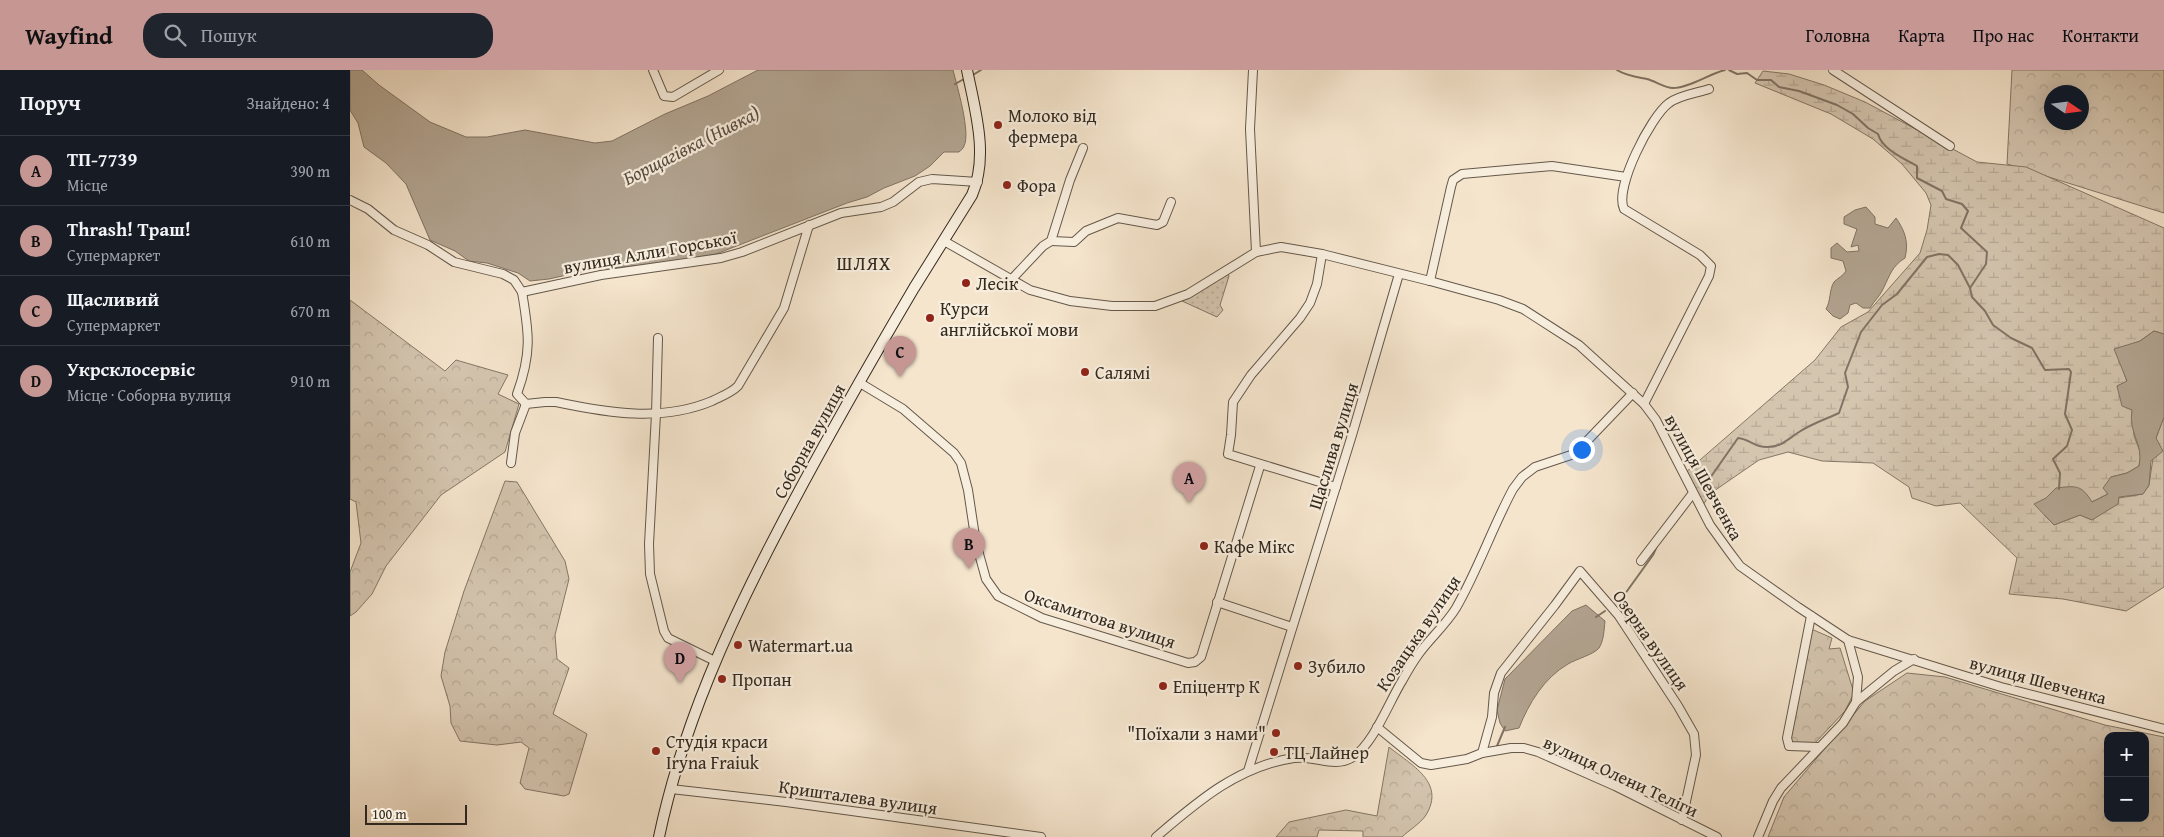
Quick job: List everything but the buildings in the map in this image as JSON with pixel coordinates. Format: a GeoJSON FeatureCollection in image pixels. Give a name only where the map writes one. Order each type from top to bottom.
{"type":"FeatureCollection","features":[{"type":"Feature","properties":{"kind":"main road","name":"Соборна вулиця"},"geometry":{"type":"LineString","coordinates":[[659,837],[671,789],[692,721],[715,661],[784,519],[914,288],[972,195],[978,182],[981,157],[967,70]]}},
{"type":"Feature","properties":{"kind":"street"},"geometry":{"type":"LineString","coordinates":[[654,70],[664,96],[673,97],[719,70]]}},
{"type":"Feature","properties":{"kind":"street"},"geometry":{"type":"LineString","coordinates":[[1253,70],[1250,129],[1256,252]]}},
{"type":"Feature","properties":{"kind":"street"},"geometry":{"type":"LineString","coordinates":[[1834,70],[1950,146]]}},
{"type":"Feature","properties":{"kind":"street"},"geometry":{"type":"LineString","coordinates":[[1644,404],[1709,276],[1711,266],[1700,255],[1624,209],[1622,204],[1626,177],[1642,140],[1663,108],[1670,102],[1709,89]]}},
{"type":"Feature","properties":{"kind":"street"},"geometry":{"type":"LineString","coordinates":[[1051,241],[1070,180],[1084,148]]}},
{"type":"Feature","properties":{"kind":"street"},"geometry":{"type":"LineString","coordinates":[[1430,281],[1451,187],[1457,177],[1462,174],[1552,166],[1626,177]]}},
{"type":"Feature","properties":{"kind":"street","name":"вулиця Алли Горської"},"geometry":{"type":"LineString","coordinates":[[522,292],[601,275],[721,258],[742,252],[841,213],[881,208],[893,202],[919,182],[932,179],[978,182]]}},
{"type":"Feature","properties":{"kind":"street"},"geometry":{"type":"LineString","coordinates":[[350,200],[368,208],[394,230],[428,244],[454,262],[502,274],[514,280],[522,292],[530,340],[526,366],[517,394],[526,404]]}},
{"type":"Feature","properties":{"kind":"street"},"geometry":{"type":"LineString","coordinates":[[1011,280],[1043,246],[1051,241],[1074,242],[1086,231],[1118,218],[1157,225],[1163,222],[1171,202]]}},
{"type":"Feature","properties":{"kind":"street"},"geometry":{"type":"LineString","coordinates":[[526,404],[551,402],[626,413],[656,414],[702,405],[732,392],[738,386],[784,308],[809,225]]}},
{"type":"Feature","properties":{"kind":"street","name":"вулиця Шевченка"},"geometry":{"type":"LineString","coordinates":[[944,241],[1030,290],[1070,301],[1112,306],[1155,306],[1188,294],[1256,252],[1281,247],[1322,254],[1430,281],[1524,309],[1579,345],[1644,404],[1656,420],[1710,524],[1740,566],[1811,616],[1848,640],[2002,687],[2164,729]]}},
{"type":"Feature","properties":{"kind":"street"},"geometry":{"type":"LineString","coordinates":[[1322,254],[1317,284],[1310,303],[1300,318],[1251,375],[1233,402],[1228,454],[1260,466],[1336,487]]}},
{"type":"Feature","properties":{"kind":"street","name":"Щаслива вулиця"},"geometry":{"type":"LineString","coordinates":[[1248,771],[1336,487],[1399,274]]}},
{"type":"Feature","properties":{"kind":"street"},"geometry":{"type":"LineString","coordinates":[[658,338],[649,544],[650,574],[664,631],[668,638],[715,661]]}},
{"type":"Feature","properties":{"kind":"street","name":"Оксамитова вулиця"},"geometry":{"type":"LineString","coordinates":[[860,383],[903,409],[958,458],[967,484],[976,543],[986,579],[998,596],[1042,618],[1188,663],[1196,662],[1201,656],[1260,466]]}},
{"type":"Feature","properties":{"kind":"street","name":"Козацька вулиця"},"geometry":{"type":"LineString","coordinates":[[1156,837],[1220,786],[1248,771],[1300,757],[1333,763],[1343,762],[1354,757],[1377,727],[1418,655],[1438,633],[1459,603],[1472,580],[1513,489],[1522,477],[1535,467],[1571,455],[1586,442],[1632,393]]}},
{"type":"Feature","properties":{"kind":"street"},"geometry":{"type":"LineString","coordinates":[[511,463],[515,433],[526,404]]}},
{"type":"Feature","properties":{"kind":"street"},"geometry":{"type":"LineString","coordinates":[[1641,561],[1693,493]]}},
{"type":"Feature","properties":{"kind":"street","name":"Озерна вулиця"},"geometry":{"type":"LineString","coordinates":[[1482,753],[1492,716],[1494,693],[1501,673],[1555,606],[1580,571],[1619,616],[1678,706],[1694,734],[1696,755],[1682,820]]}},
{"type":"Feature","properties":{"kind":"street"},"geometry":{"type":"LineString","coordinates":[[1217,602],[1292,627]]}},
{"type":"Feature","properties":{"kind":"street"},"geometry":{"type":"LineString","coordinates":[[1811,616],[1787,738],[1790,746],[1818,747]]}},
{"type":"Feature","properties":{"kind":"street"},"geometry":{"type":"LineString","coordinates":[[1848,640],[1858,677],[1856,702]]}},
{"type":"Feature","properties":{"kind":"street"},"geometry":{"type":"LineString","coordinates":[[1758,837],[1772,801],[1780,788],[1818,747],[1843,724],[1856,702],[1894,671],[1914,659]]}},
{"type":"Feature","properties":{"kind":"street","name":"вулиця Олени Теліги"},"geometry":{"type":"LineString","coordinates":[[1377,727],[1421,763],[1431,765],[1468,759],[1482,753],[1511,748],[1524,748],[1538,752],[1615,786],[1717,837]]}},
{"type":"Feature","properties":{"kind":"street","name":"Кришталева вулиця"},"geometry":{"type":"LineString","coordinates":[[671,789],[786,802],[1041,837]]}},
{"type":"Feature","properties":{"kind":"green space"},"geometry":{"type":"Polygon","coordinates":[[[2012,70],[2164,70],[2164,213],[2007,164],[2012,70]]]}},
{"type":"Feature","properties":{"kind":"green space"},"geometry":{"type":"Polygon","coordinates":[[[1763,71],[1789,74],[1824,85],[1865,102],[1977,162],[2026,167],[2164,228],[2164,334],[2154,331],[2140,341],[2123,370],[2127,382],[2117,386],[2132,410],[2134,436],[2141,454],[2139,466],[2127,473],[2111,477],[2108,494],[2092,502],[2056,488],[2046,498],[2045,516],[2054,525],[2080,515],[2092,520],[2119,498],[2143,494],[2149,485],[2156,438],[2164,417],[2164,587],[2126,611],[2063,599],[2009,594],[2017,558],[1960,503],[1936,506],[1912,498],[1909,487],[1873,463],[1822,461],[1788,452],[1759,460],[1711,493],[1703,505],[1685,473],[1815,360],[1841,327],[1868,312],[1920,253],[1927,230],[1931,205],[1926,193],[1902,164],[1873,139],[1831,114],[1755,83],[1763,71]]]}},
{"type":"Feature","properties":{"kind":"green space"},"geometry":{"type":"Polygon","coordinates":[[[1228,273],[1229,276],[1220,305],[1223,310],[1217,317],[1182,301],[1228,273]]]}},
{"type":"Feature","properties":{"kind":"green space"},"geometry":{"type":"Polygon","coordinates":[[[350,300],[445,371],[456,360],[508,375],[498,394],[519,404],[505,452],[441,495],[386,566],[372,594],[350,616],[350,572],[361,543],[356,502],[350,499],[350,300]]]}},
{"type":"Feature","properties":{"kind":"green space"},"geometry":{"type":"Polygon","coordinates":[[[505,481],[517,482],[565,561],[569,579],[555,635],[557,659],[569,668],[553,714],[587,734],[569,794],[564,796],[525,789],[520,783],[529,748],[521,742],[497,745],[460,741],[451,723],[450,706],[441,676],[445,652],[464,591],[505,481]]]}},
{"type":"Feature","properties":{"kind":"green space"},"geometry":{"type":"Polygon","coordinates":[[[1809,628],[1832,638],[1829,649],[1840,648],[1854,693],[1845,711],[1814,744],[1791,746],[1790,738],[1809,628]]]}},
{"type":"Feature","properties":{"kind":"green space"},"geometry":{"type":"Polygon","coordinates":[[[1907,673],[1945,677],[2105,725],[2139,732],[2104,732],[2104,822],[2149,822],[2149,734],[2164,737],[2164,837],[1768,837],[1784,797],[1865,701],[1907,673]]]}},
{"type":"Feature","properties":{"kind":"green space"},"geometry":{"type":"Polygon","coordinates":[[[1389,747],[1423,775],[1432,793],[1431,803],[1426,815],[1402,837],[1363,837],[1363,831],[1319,830],[1317,837],[1276,837],[1289,822],[1346,810],[1377,816],[1389,747]]]}},
{"type":"Feature","properties":{"kind":"water"},"geometry":{"type":"Polygon","coordinates":[[[350,70],[362,70],[379,85],[430,122],[466,137],[487,137],[525,130],[595,143],[612,141],[665,114],[708,96],[758,70],[953,70],[963,109],[966,140],[964,147],[959,152],[944,152],[930,166],[915,176],[867,197],[716,254],[655,264],[589,270],[549,279],[530,281],[518,273],[487,263],[469,261],[455,251],[430,240],[406,184],[386,163],[364,147],[358,123],[350,110],[350,70]]]}},
{"type":"Feature","properties":{"kind":"water"},"geometry":{"type":"Polygon","coordinates":[[[1866,207],[1875,217],[1875,224],[1888,228],[1896,218],[1902,227],[1905,237],[1907,247],[1905,258],[1894,268],[1881,293],[1870,308],[1863,308],[1856,303],[1850,305],[1848,313],[1840,319],[1833,316],[1826,309],[1834,282],[1846,271],[1843,261],[1831,258],[1831,248],[1837,243],[1847,252],[1859,251],[1858,245],[1851,247],[1857,229],[1844,224],[1844,217],[1855,210],[1866,207]]]}},
{"type":"Feature","properties":{"kind":"water"},"geometry":{"type":"Polygon","coordinates":[[[2154,331],[2164,334],[2164,417],[2156,438],[2163,451],[2151,461],[2149,485],[2143,494],[2119,497],[2118,504],[2092,520],[2080,515],[2054,525],[2034,504],[2046,498],[2056,488],[2073,487],[2081,489],[2092,502],[2108,494],[2103,488],[2111,477],[2127,473],[2139,466],[2139,451],[2131,418],[2132,410],[2122,406],[2117,386],[2127,381],[2114,349],[2140,341],[2154,331]]]}},
{"type":"Feature","properties":{"kind":"water"},"geometry":{"type":"Polygon","coordinates":[[[1586,605],[1605,621],[1601,645],[1593,653],[1568,664],[1552,676],[1538,692],[1519,728],[1505,731],[1500,723],[1497,710],[1505,679],[1572,611],[1586,605]]]}},
{"type":"Feature","properties":{"kind":"waterway","name":"Борщагівка (Нивка)"},"geometry":{"type":"LineString","coordinates":[[973,75],[981,70]]}},
{"type":"Feature","properties":{"kind":"waterway","name":"Борщагівка (Нивка)"},"geometry":{"type":"LineString","coordinates":[[1617,70],[1673,88],[1686,86],[1725,70]]}},
{"type":"Feature","properties":{"kind":"waterway","name":"Борщагівка (Нивка)"},"geometry":{"type":"LineString","coordinates":[[1729,70],[1737,74],[1747,73],[1757,80],[1771,80],[1779,87],[1799,91],[1837,105],[1853,114],[1868,128],[1878,134],[1888,149],[1917,166],[1917,178],[1942,191],[1946,199],[1962,204],[1968,211],[1961,228],[1987,252],[1986,264],[1970,288],[1972,297],[1985,311],[1993,325],[2011,338],[2032,348],[2045,370],[2069,369],[2071,372],[2065,414],[2072,430],[2067,446],[2053,459],[2060,473],[2059,489]]}},
{"type":"Feature","properties":{"kind":"waterway","name":"Борщагівка (Нивка)"},"geometry":{"type":"LineString","coordinates":[[955,84],[964,79]]}},
{"type":"Feature","properties":{"kind":"waterway"},"geometry":{"type":"LineString","coordinates":[[1703,488],[1738,438],[1763,447],[1773,447],[1808,427],[1839,413],[1848,387],[1845,373],[1861,332],[1882,305],[1897,294],[1927,257],[1939,254],[1948,255],[1958,265],[1970,288]]}},
{"type":"Feature","properties":{"kind":"waterway"},"geometry":{"type":"LineString","coordinates":[[1622,598],[1653,555],[1657,546]]}},
{"type":"Feature","properties":{"kind":"waterway"},"geometry":{"type":"LineString","coordinates":[[1596,617],[1605,611]]}},
{"type":"Feature","properties":{"kind":"waterway"},"geometry":{"type":"LineString","coordinates":[[1497,746],[1505,727]]}},
{"type":"Feature","properties":{"kind":"place","name":"Молоко від фермера"},"geometry":{"type":"Point","coordinates":[998,125]}},
{"type":"Feature","properties":{"kind":"place","name":"Фора"},"geometry":{"type":"Point","coordinates":[1007,185]}},
{"type":"Feature","properties":{"kind":"place","name":"Лесік"},"geometry":{"type":"Point","coordinates":[966,283]}},
{"type":"Feature","properties":{"kind":"place","name":"Курси англійської мови"},"geometry":{"type":"Point","coordinates":[930,318]}},
{"type":"Feature","properties":{"kind":"place","name":"Салямі"},"geometry":{"type":"Point","coordinates":[1085,372]}},
{"type":"Feature","properties":{"kind":"place","name":"Щасливий"},"geometry":{"type":"Point","coordinates":[900,377]}},
{"type":"Feature","properties":{"kind":"place","name":"ТП-7739"},"geometry":{"type":"Point","coordinates":[1189,503]}},
{"type":"Feature","properties":{"kind":"place","name":"Кафе Мікс"},"geometry":{"type":"Point","coordinates":[1204,546]}},
{"type":"Feature","properties":{"kind":"place","name":"Thrash! Траш!"},"geometry":{"type":"Point","coordinates":[969,569]}},
{"type":"Feature","properties":{"kind":"place","name":"Watermart.ua"},"geometry":{"type":"Point","coordinates":[738,645]}},
{"type":"Feature","properties":{"kind":"place","name":"Зубило"},"geometry":{"type":"Point","coordinates":[1298,666]}},
{"type":"Feature","properties":{"kind":"place","name":"Пропан"},"geometry":{"type":"Point","coordinates":[722,679]}},
{"type":"Feature","properties":{"kind":"place","name":"Укрсклосервіс"},"geometry":{"type":"Point","coordinates":[680,683]}},
{"type":"Feature","properties":{"kind":"place","name":"Епіцентр К"},"geometry":{"type":"Point","coordinates":[1163,686]}},
{"type":"Feature","properties":{"kind":"place","name":"\"Поїхали з нами\""},"geometry":{"type":"Point","coordinates":[1276,733]}},
{"type":"Feature","properties":{"kind":"place","name":"Студія краси Iryna Fraiuk"},"geometry":{"type":"Point","coordinates":[656,751]}},
{"type":"Feature","properties":{"kind":"place","name":"ТЦ Лайнер"},"geometry":{"type":"Point","coordinates":[1274,752]}},
{"type":"Feature","properties":{"kind":"district","name":"ШЛЯХ"},"geometry":{"type":"Point","coordinates":[864,263]}}]}
